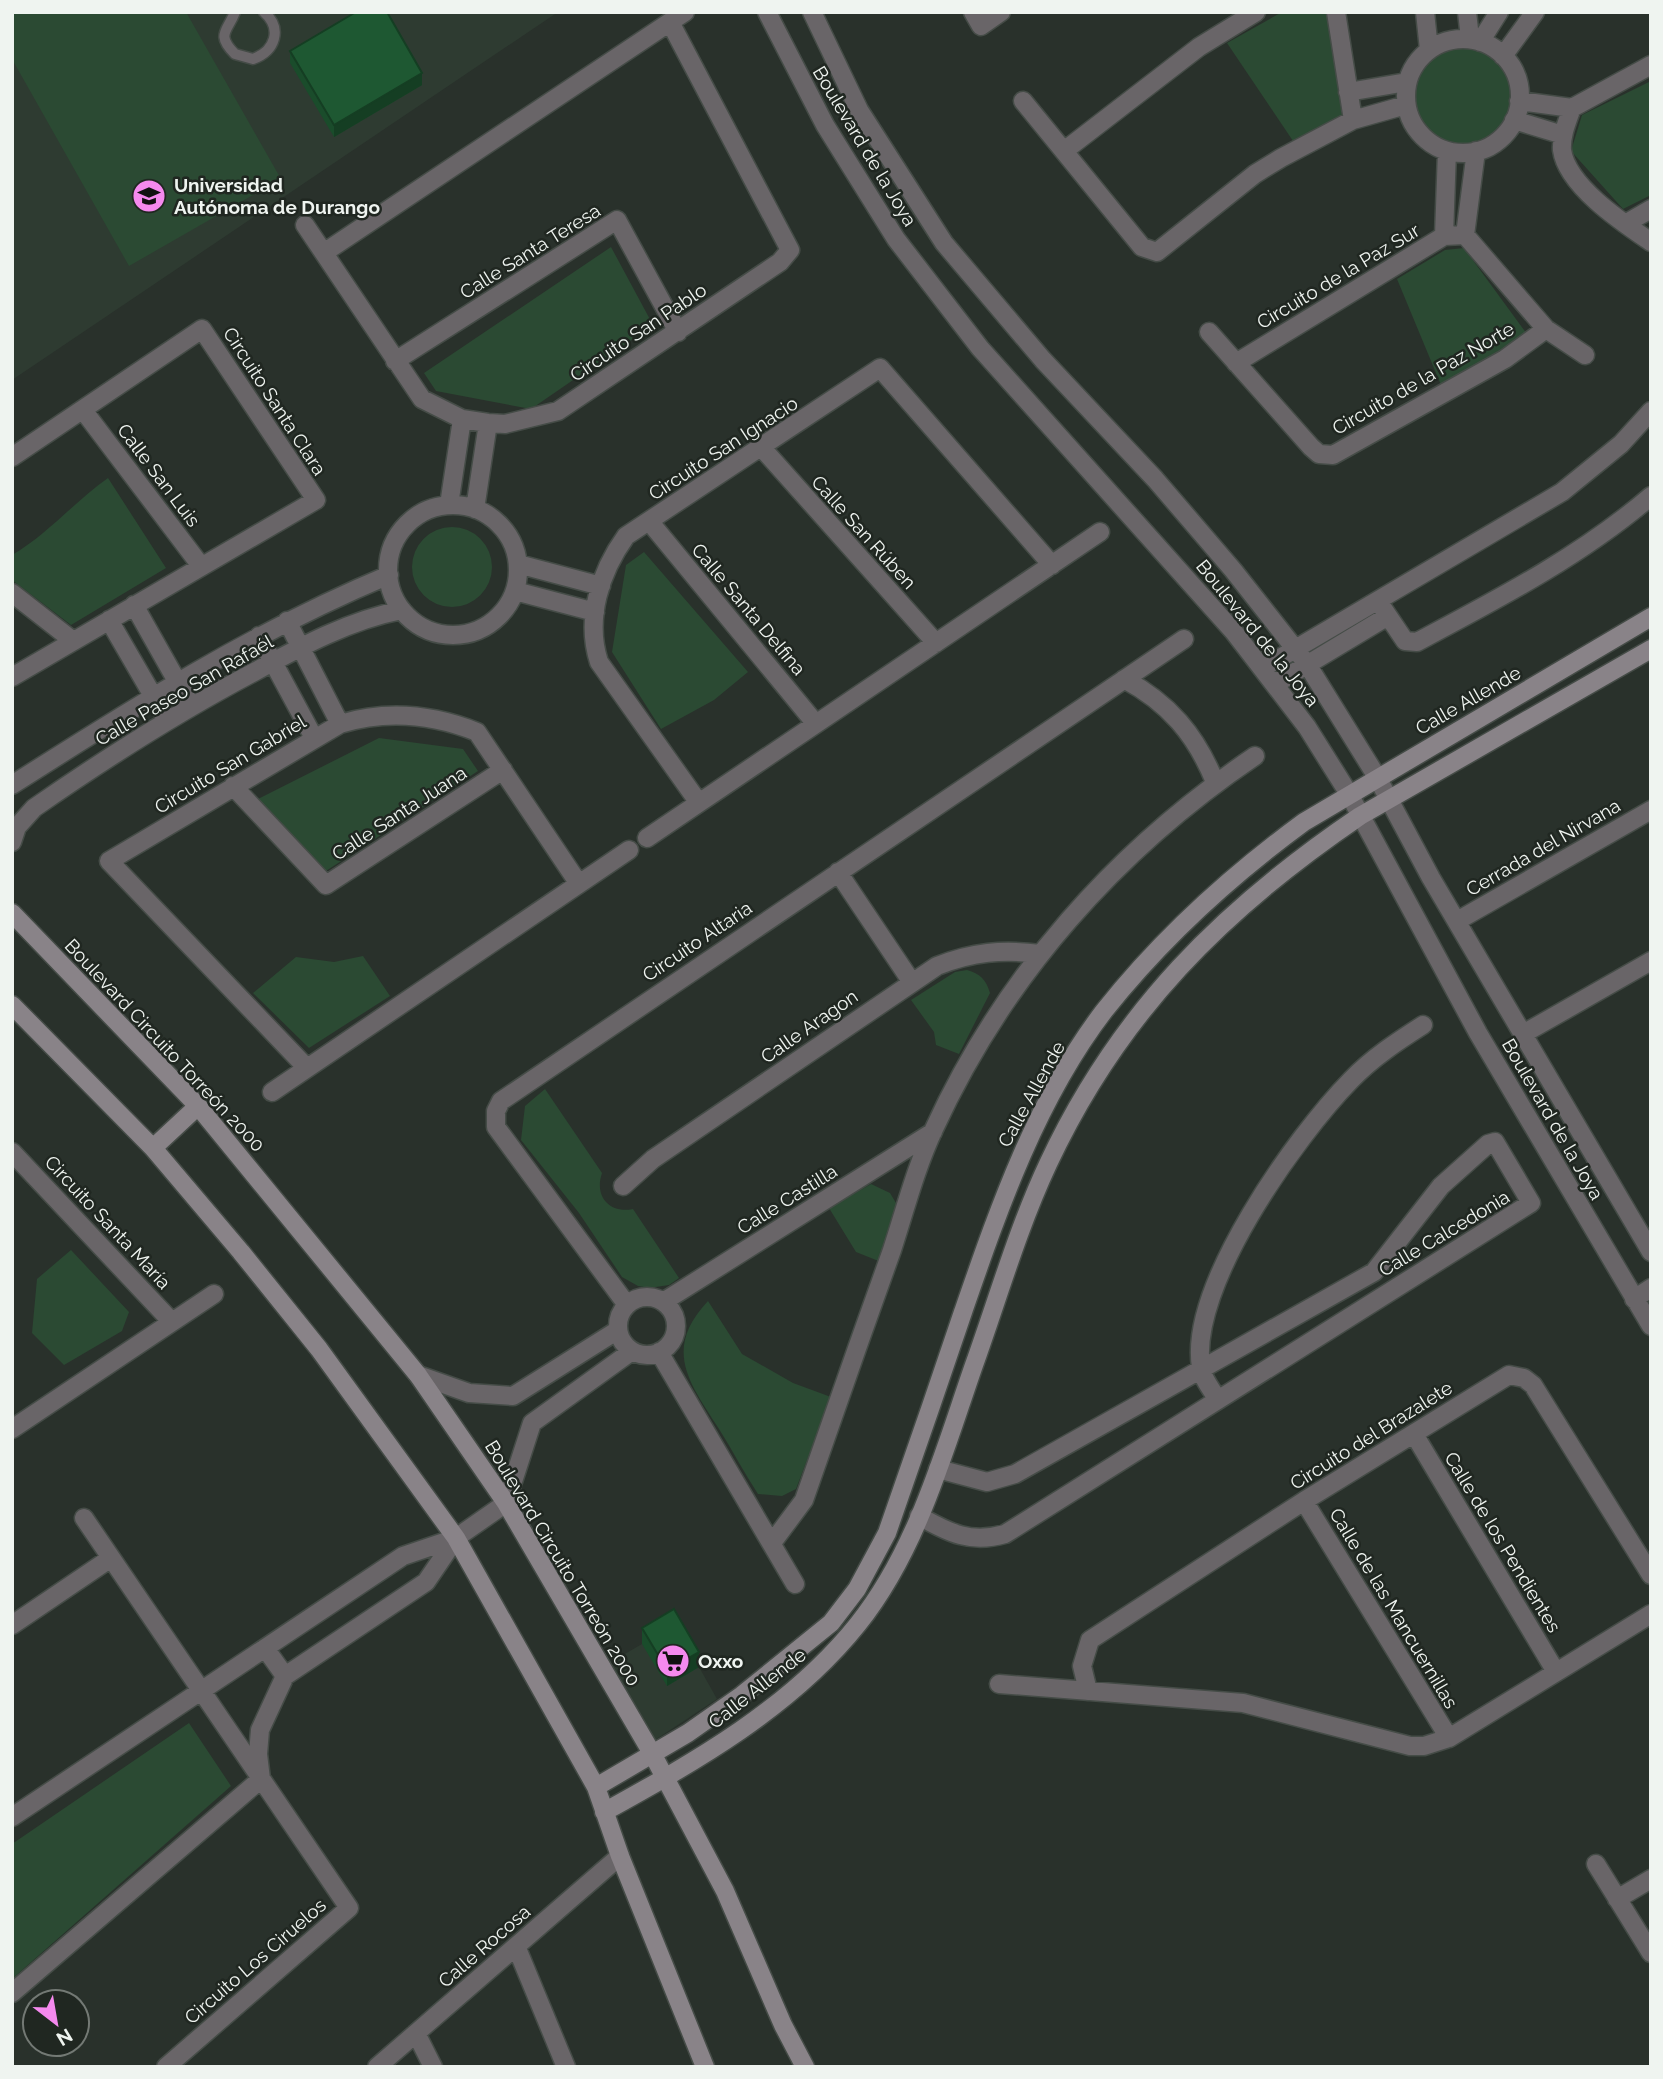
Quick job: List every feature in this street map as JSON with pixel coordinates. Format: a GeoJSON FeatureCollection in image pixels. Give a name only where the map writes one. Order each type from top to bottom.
{"type":"FeatureCollection","features":[{"type":"Feature","properties":{"kind":"street","name":"Boulevard de la Joya"},"geometry":{"type":"LineString","coordinates":[[767,12],[825,125],[896,239],[980,348],[1051,431],[1123,504],[1263,668],[1307,727],[1349,794],[1478,1033],[1651,1326]]}},
{"type":"Feature","properties":{"kind":"street","name":"Boulevard de la Joya"},"geometry":{"type":"LineString","coordinates":[[812,12],[859,110],[944,243],[1044,360],[1155,478],[1307,664],[1377,777],[1457,921],[1651,1252]]}},
{"type":"Feature","properties":{"kind":"street"},"geometry":{"type":"LineString","coordinates":[[977,19],[1001,12]]}},
{"type":"Feature","properties":{"kind":"street"},"geometry":{"type":"LineString","coordinates":[[1064,150],[1199,47],[1256,12]]}},
{"type":"Feature","properties":{"kind":"street"},"geometry":{"type":"LineString","coordinates":[[1336,12],[1353,120]]}},
{"type":"Feature","properties":{"kind":"street"},"geometry":{"type":"LineString","coordinates":[[1425,12],[1429,50]]}},
{"type":"Feature","properties":{"kind":"street"},"geometry":{"type":"LineString","coordinates":[[1467,12],[1475,40]]}},
{"type":"Feature","properties":{"kind":"street"},"geometry":{"type":"LineString","coordinates":[[1475,40],[1499,12]]}},
{"type":"Feature","properties":{"kind":"street"},"geometry":{"type":"LineString","coordinates":[[1503,56],[1535,12]]}},
{"type":"Feature","properties":{"kind":"street","name":"Circuito San Pablo"},"geometry":{"type":"LineString","coordinates":[[305,225],[422,399],[462,419],[488,424],[505,424],[558,411],[780,262],[790,250],[678,17],[325,252]]}},
{"type":"Feature","properties":{"kind":"street"},"geometry":{"type":"LineString","coordinates":[[1475,40],[1503,56],[1515,74],[1519,101],[1514,120],[1496,142],[1476,152],[1447,151],[1425,139],[1409,118],[1406,105],[1407,82],[1419,59],[1440,43],[1475,40]]}},
{"type":"Feature","properties":{"kind":"street"},"geometry":{"type":"LineString","coordinates":[[1519,101],[1572,108],[1651,65]]}},
{"type":"Feature","properties":{"kind":"street"},"geometry":{"type":"LineString","coordinates":[[1348,92],[1407,82]]}},
{"type":"Feature","properties":{"kind":"street"},"geometry":{"type":"LineString","coordinates":[[1023,101],[1142,247],[1157,252],[1255,174],[1353,120],[1406,105]]}},
{"type":"Feature","properties":{"kind":"street"},"geometry":{"type":"LineString","coordinates":[[1572,108],[1562,147],[1568,166],[1585,189],[1625,224],[1651,242]]}},
{"type":"Feature","properties":{"kind":"street"},"geometry":{"type":"LineString","coordinates":[[1514,120],[1563,135]]}},
{"type":"Feature","properties":{"kind":"street"},"geometry":{"type":"LineString","coordinates":[[1444,236],[1447,151]]}},
{"type":"Feature","properties":{"kind":"street"},"geometry":{"type":"LineString","coordinates":[[1476,152],[1465,235],[1546,328],[1585,355]]}},
{"type":"Feature","properties":{"kind":"street"},"geometry":{"type":"LineString","coordinates":[[1625,224],[1651,209]]}},
{"type":"Feature","properties":{"kind":"street","name":"Calle Santa Teresa"},"geometry":{"type":"LineString","coordinates":[[395,361],[617,220],[678,332]]}},
{"type":"Feature","properties":{"kind":"street","name":"Circuito de la Paz Sur"},"geometry":{"type":"LineString","coordinates":[[1236,363],[1444,236],[1465,235]]}},
{"type":"Feature","properties":{"kind":"street","name":"Circuito de la Paz Norte"},"geometry":{"type":"LineString","coordinates":[[1236,363],[1319,454],[1333,455],[1505,359],[1546,328]]}},
{"type":"Feature","properties":{"kind":"street","name":"Circuito Santa Clara"},"geometry":{"type":"LineString","coordinates":[[12,457],[202,329],[316,500],[12,677]]}},
{"type":"Feature","properties":{"kind":"street"},"geometry":{"type":"LineString","coordinates":[[1209,332],[1236,363]]}},
{"type":"Feature","properties":{"kind":"street","name":"Circuito San Ignacio"},"geometry":{"type":"LineString","coordinates":[[699,803],[599,662],[591,637],[610,557],[626,536],[762,449],[880,368],[1052,565]]}},
{"type":"Feature","properties":{"kind":"street","name":"Calle San Luis"},"geometry":{"type":"LineString","coordinates":[[83,410],[201,566]]}},
{"type":"Feature","properties":{"kind":"street"},"geometry":{"type":"LineString","coordinates":[[1275,684],[1383,608],[1562,492],[1621,443],[1651,411]]}},
{"type":"Feature","properties":{"kind":"street"},"geometry":{"type":"LineString","coordinates":[[449,505],[462,419]]}},
{"type":"Feature","properties":{"kind":"street"},"geometry":{"type":"LineString","coordinates":[[475,509],[488,424]]}},
{"type":"Feature","properties":{"kind":"street","name":"Calle San Rúben"},"geometry":{"type":"LineString","coordinates":[[762,449],[936,643]]}},
{"type":"Feature","properties":{"kind":"street"},"geometry":{"type":"LineString","coordinates":[[1383,608],[1405,641],[1417,642],[1555,566],[1595,540],[1651,496]]}},
{"type":"Feature","properties":{"kind":"street"},"geometry":{"type":"LineString","coordinates":[[449,505],[475,509],[486,514],[505,530],[518,564],[514,591],[500,614],[477,630],[464,633],[436,632],[423,627],[402,610],[395,599],[389,575],[393,546],[410,522],[428,511],[449,505]]}},
{"type":"Feature","properties":{"kind":"street","name":"Calle Santa Delfina"},"geometry":{"type":"LineString","coordinates":[[649,521],[816,724]]}},
{"type":"Feature","properties":{"kind":"street"},"geometry":{"type":"LineString","coordinates":[[647,838],[1100,532]]}},
{"type":"Feature","properties":{"kind":"street"},"geometry":{"type":"LineString","coordinates":[[518,564],[601,586]]}},
{"type":"Feature","properties":{"kind":"street","name":"Calle Paseo San Rafaél"},"geometry":{"type":"LineString","coordinates":[[12,785],[152,694],[287,621],[389,575]]}},
{"type":"Feature","properties":{"kind":"street"},"geometry":{"type":"LineString","coordinates":[[514,591],[595,612]]}},
{"type":"Feature","properties":{"kind":"street"},"geometry":{"type":"LineString","coordinates":[[12,593],[72,640]]}},
{"type":"Feature","properties":{"kind":"street"},"geometry":{"type":"LineString","coordinates":[[134,605],[191,706]]}},
{"type":"Feature","properties":{"kind":"street"},"geometry":{"type":"LineString","coordinates":[[1263,668],[1295,649],[1383,608]]}},
{"type":"Feature","properties":{"kind":"street","name":"Calle Paseo San Rafaél"},"geometry":{"type":"LineString","coordinates":[[12,842],[17,827],[34,808],[167,720],[273,662],[356,622],[402,610]]}},
{"type":"Feature","properties":{"kind":"street","name":"Calle Allende"},"geometry":{"type":"LineString","coordinates":[[596,1787],[653,1755],[742,1695],[821,1632],[857,1589],[887,1533],[1016,1166],[1055,1088],[1103,1013],[1157,949],[1206,900],[1252,860],[1349,794],[1651,617]]}},
{"type":"Feature","properties":{"kind":"street"},"geometry":{"type":"LineString","coordinates":[[108,620],[167,720]]}},
{"type":"Feature","properties":{"kind":"street"},"geometry":{"type":"LineString","coordinates":[[287,621],[340,724]]}},
{"type":"Feature","properties":{"kind":"street"},"geometry":{"type":"LineString","coordinates":[[259,636],[314,738]]}},
{"type":"Feature","properties":{"kind":"street","name":"Circuito Altaria"},"geometry":{"type":"LineString","coordinates":[[626,1305],[496,1127],[496,1111],[510,1093],[1184,639]]}},
{"type":"Feature","properties":{"kind":"street","name":"Calle Allende"},"geometry":{"type":"LineString","coordinates":[[604,1812],[665,1778],[771,1709],[819,1667],[857,1625],[882,1591],[899,1564],[938,1469],[1021,1228],[1048,1164],[1080,1102],[1124,1032],[1221,922],[1274,877],[1360,816],[1651,649]]}},
{"type":"Feature","properties":{"kind":"street"},"geometry":{"type":"LineString","coordinates":[[1124,679],[1149,692],[1183,724],[1205,756],[1216,782]]}},
{"type":"Feature","properties":{"kind":"street","name":"Circuito San Gabriel"},"geometry":{"type":"LineString","coordinates":[[307,1069],[109,861],[340,724],[382,715],[451,721],[477,732],[579,884]]}},
{"type":"Feature","properties":{"kind":"street"},"geometry":{"type":"LineString","coordinates":[[772,1544],[804,1500],[933,1132],[961,1074],[994,1019],[1040,954],[1105,878],[1171,817],[1255,756]]}},
{"type":"Feature","properties":{"kind":"street","name":"Calle Santa Juana"},"geometry":{"type":"LineString","coordinates":[[233,786],[326,885],[503,770]]}},
{"type":"Feature","properties":{"kind":"street","name":"Cerrada del Nirvana"},"geometry":{"type":"LineString","coordinates":[[1457,921],[1651,810]]}},
{"type":"Feature","properties":{"kind":"street"},"geometry":{"type":"LineString","coordinates":[[272,1092],[629,850]]}},
{"type":"Feature","properties":{"kind":"street"},"geometry":{"type":"LineString","coordinates":[[838,872],[911,981]]}},
{"type":"Feature","properties":{"kind":"street","name":"Boulevard Circuito Torreón 2000"},"geometry":{"type":"LineString","coordinates":[[14,911],[198,1106],[418,1375],[506,1503],[653,1755],[725,1891],[783,2025],[806,2067]]}},
{"type":"Feature","properties":{"kind":"street","name":"Calle Aragon"},"geometry":{"type":"LineString","coordinates":[[623,1186],[653,1159],[911,981],[937,966],[963,956],[1005,950],[1040,954]]}},
{"type":"Feature","properties":{"kind":"street"},"geometry":{"type":"LineString","coordinates":[[1523,1034],[1651,961]]}},
{"type":"Feature","properties":{"kind":"street"},"geometry":{"type":"LineString","coordinates":[[12,1005],[153,1149],[319,1349],[456,1538],[596,1787],[620,1856],[705,2067]]}},
{"type":"Feature","properties":{"kind":"street"},"geometry":{"type":"LineString","coordinates":[[1218,1400],[1201,1371],[1199,1352],[1205,1317],[1228,1258],[1264,1191],[1301,1136],[1352,1079],[1389,1048],[1423,1025]]}},
{"type":"Feature","properties":{"kind":"street"},"geometry":{"type":"LineString","coordinates":[[153,1149],[198,1106]]}},
{"type":"Feature","properties":{"kind":"street","name":"Calle Castilla"},"geometry":{"type":"LineString","coordinates":[[663,1302],[933,1132]]}},
{"type":"Feature","properties":{"kind":"street","name":"Calle Calcedonia"},"geometry":{"type":"LineString","coordinates":[[919,1516],[964,1538],[992,1538],[1005,1534],[1530,1204],[1495,1142],[1488,1144],[1441,1186],[1374,1272],[1002,1480],[972,1480],[938,1469]]}},
{"type":"Feature","properties":{"kind":"street","name":"Circuito Santa María"},"geometry":{"type":"LineString","coordinates":[[12,1152],[172,1322]]}},
{"type":"Feature","properties":{"kind":"street"},"geometry":{"type":"LineString","coordinates":[[1374,1272],[1387,1292]]}},
{"type":"Feature","properties":{"kind":"street"},"geometry":{"type":"LineString","coordinates":[[1634,1299],[1651,1288]]}},
{"type":"Feature","properties":{"kind":"street"},"geometry":{"type":"LineString","coordinates":[[12,1429],[214,1294]]}},
{"type":"Feature","properties":{"kind":"street"},"geometry":{"type":"LineString","coordinates":[[644,1297],[663,1302],[675,1318],[676,1328],[668,1346],[659,1352],[646,1355],[632,1352],[620,1339],[618,1330],[621,1312],[626,1305],[644,1297]]}},
{"type":"Feature","properties":{"kind":"street"},"geometry":{"type":"LineString","coordinates":[[418,1375],[469,1394],[513,1396],[573,1361],[618,1330]]}},
{"type":"Feature","properties":{"kind":"street"},"geometry":{"type":"LineString","coordinates":[[12,1817],[403,1556],[456,1538],[506,1503],[532,1423],[632,1352]]}},
{"type":"Feature","properties":{"kind":"street"},"geometry":{"type":"LineString","coordinates":[[659,1352],[795,1584]]}},
{"type":"Feature","properties":{"kind":"street"},"geometry":{"type":"LineString","coordinates":[[573,1361],[587,1382]]}},
{"type":"Feature","properties":{"kind":"street","name":"Circuito del Brazalete"},"geometry":{"type":"LineString","coordinates":[[1088,1691],[1082,1665],[1090,1640],[1304,1501],[1509,1375],[1528,1380],[1651,1575]]}},
{"type":"Feature","properties":{"kind":"street"},"geometry":{"type":"LineString","coordinates":[[513,1396],[532,1423]]}},
{"type":"Feature","properties":{"kind":"street","name":"Calle de los Pendientes"},"geometry":{"type":"LineString","coordinates":[[1414,1434],[1556,1672]]}},
{"type":"Feature","properties":{"kind":"street","name":"Calle de las Mancuernillas"},"geometry":{"type":"LineString","coordinates":[[1304,1501],[1448,1738]]}},
{"type":"Feature","properties":{"kind":"street","name":"Circuito Los Ciruelos"},"geometry":{"type":"LineString","coordinates":[[83,1518],[349,1908],[166,2067]]}},
{"type":"Feature","properties":{"kind":"street"},"geometry":{"type":"LineString","coordinates":[[12,1993],[261,1779],[258,1754],[261,1730],[285,1676],[426,1582],[456,1538]]}},
{"type":"Feature","properties":{"kind":"street"},"geometry":{"type":"LineString","coordinates":[[12,1625],[111,1558]]}},
{"type":"Feature","properties":{"kind":"street"},"geometry":{"type":"LineString","coordinates":[[999,1684],[1243,1703],[1410,1746],[1424,1746],[1448,1738],[1651,1614]]}},
{"type":"Feature","properties":{"kind":"street"},"geometry":{"type":"LineString","coordinates":[[265,1648],[285,1676]]}},
{"type":"Feature","properties":{"kind":"street","name":"Calle Rocosa"},"geometry":{"type":"LineString","coordinates":[[377,2067],[620,1856]]}},
{"type":"Feature","properties":{"kind":"street"},"geometry":{"type":"LineString","coordinates":[[1596,1864],[1651,1953]]}},
{"type":"Feature","properties":{"kind":"street"},"geometry":{"type":"LineString","coordinates":[[1617,1899],[1651,1879]]}},
{"type":"Feature","properties":{"kind":"street"},"geometry":{"type":"LineString","coordinates":[[516,1946],[566,2067]]}},
{"type":"Feature","properties":{"kind":"street"},"geometry":{"type":"LineString","coordinates":[[416,2033],[433,2067]]}},
{"type":"Feature","properties":{"kind":"lane"},"geometry":{"type":"LineString","coordinates":[[233,14],[224,29],[228,47],[243,58],[253,59],[270,50],[274,41],[273,22],[264,12]]}},
{"type":"Feature","properties":{"kind":"shaded area","name":"Universidad Autónoma de Durango"},"geometry":{"type":"Polygon","coordinates":[[[12,12],[558,12],[12,380],[12,12]]]}},
{"type":"Feature","properties":{"kind":"shaded area"},"geometry":{"type":"Polygon","coordinates":[[[642,1644],[699,1667],[717,1699],[655,1740],[611,1662],[642,1644]]]}},
{"type":"Feature","properties":{"kind":"green space"},"geometry":{"type":"Polygon","coordinates":[[[12,12],[186,12],[281,179],[129,266],[12,59],[12,12]]]}},
{"type":"Feature","properties":{"kind":"green space"},"geometry":{"type":"Polygon","coordinates":[[[1282,12],[1328,12],[1342,116],[1293,141],[1227,43],[1282,12]]]}},
{"type":"Feature","properties":{"kind":"green space"},"geometry":{"type":"Polygon","coordinates":[[[1463,48],[1481,52],[1497,62],[1507,78],[1511,96],[1507,114],[1497,130],[1481,140],[1463,144],[1445,140],[1429,130],[1419,114],[1415,96],[1419,78],[1429,62],[1445,52],[1463,48]]]}},
{"type":"Feature","properties":{"kind":"green space"},"geometry":{"type":"Polygon","coordinates":[[[1651,81],[1651,195],[1623,209],[1571,151],[1582,115],[1651,81]]]}},
{"type":"Feature","properties":{"kind":"green space"},"geometry":{"type":"Polygon","coordinates":[[[611,247],[653,325],[531,409],[436,391],[424,373],[611,247]]]}},
{"type":"Feature","properties":{"kind":"green space"},"geometry":{"type":"Polygon","coordinates":[[[1464,248],[1527,334],[1441,385],[1397,279],[1445,250],[1464,248]]]}},
{"type":"Feature","properties":{"kind":"green space"},"geometry":{"type":"Polygon","coordinates":[[[108,478],[166,568],[71,625],[12,580],[12,555],[108,478]]]}},
{"type":"Feature","properties":{"kind":"green space"},"geometry":{"type":"Polygon","coordinates":[[[452,527],[467,530],[480,539],[489,552],[492,567],[489,582],[480,595],[467,604],[452,607],[437,604],[424,595],[415,582],[412,567],[415,552],[424,539],[437,530],[452,527]]]}},
{"type":"Feature","properties":{"kind":"green space"},"geometry":{"type":"Polygon","coordinates":[[[644,552],[748,672],[714,700],[661,729],[612,652],[626,565],[644,552]]]}},
{"type":"Feature","properties":{"kind":"green space"},"geometry":{"type":"Polygon","coordinates":[[[379,738],[463,749],[478,771],[326,871],[258,799],[379,738]]]}},
{"type":"Feature","properties":{"kind":"green space"},"geometry":{"type":"Polygon","coordinates":[[[363,956],[390,996],[309,1048],[253,993],[296,957],[334,962],[363,956]]]}},
{"type":"Feature","properties":{"kind":"green space"},"geometry":{"type":"Polygon","coordinates":[[[967,970],[982,978],[990,993],[959,1054],[936,1045],[934,1032],[911,1000],[955,972],[967,970]]]}},
{"type":"Feature","properties":{"kind":"green space"},"geometry":{"type":"Polygon","coordinates":[[[545,1089],[602,1173],[600,1189],[606,1202],[617,1209],[633,1209],[679,1278],[669,1285],[649,1288],[638,1286],[622,1277],[579,1213],[521,1140],[525,1106],[545,1089]]]}},
{"type":"Feature","properties":{"kind":"green space"},"geometry":{"type":"Polygon","coordinates":[[[871,1184],[890,1193],[899,1208],[881,1262],[856,1252],[829,1208],[871,1184]]]}},
{"type":"Feature","properties":{"kind":"green space"},"geometry":{"type":"Polygon","coordinates":[[[71,1250],[129,1312],[122,1331],[64,1365],[32,1333],[37,1279],[71,1250]]]}},
{"type":"Feature","properties":{"kind":"green space"},"geometry":{"type":"Polygon","coordinates":[[[708,1301],[742,1354],[793,1383],[831,1397],[796,1489],[782,1496],[758,1494],[699,1396],[685,1366],[686,1335],[708,1301]]]}},
{"type":"Feature","properties":{"kind":"green space"},"geometry":{"type":"Polygon","coordinates":[[[189,1723],[231,1786],[12,1979],[12,1844],[189,1723]]]}},
{"type":"Feature","properties":{"kind":"building"},"geometry":{"type":"Polygon","coordinates":[[[356,12],[387,12],[422,73],[334,125],[290,51],[356,12]]]}},
{"type":"Feature","properties":{"kind":"building"},"geometry":{"type":"Polygon","coordinates":[[[674,1609],[699,1652],[667,1670],[642,1628],[674,1609]]]}},
{"type":"Feature","properties":{"kind":"place","name":"Universidad Autónoma de Durango"},"geometry":{"type":"Point","coordinates":[149,196]}},
{"type":"Feature","properties":{"kind":"place","name":"Oxxo"},"geometry":{"type":"Point","coordinates":[673,1661]}}]}
